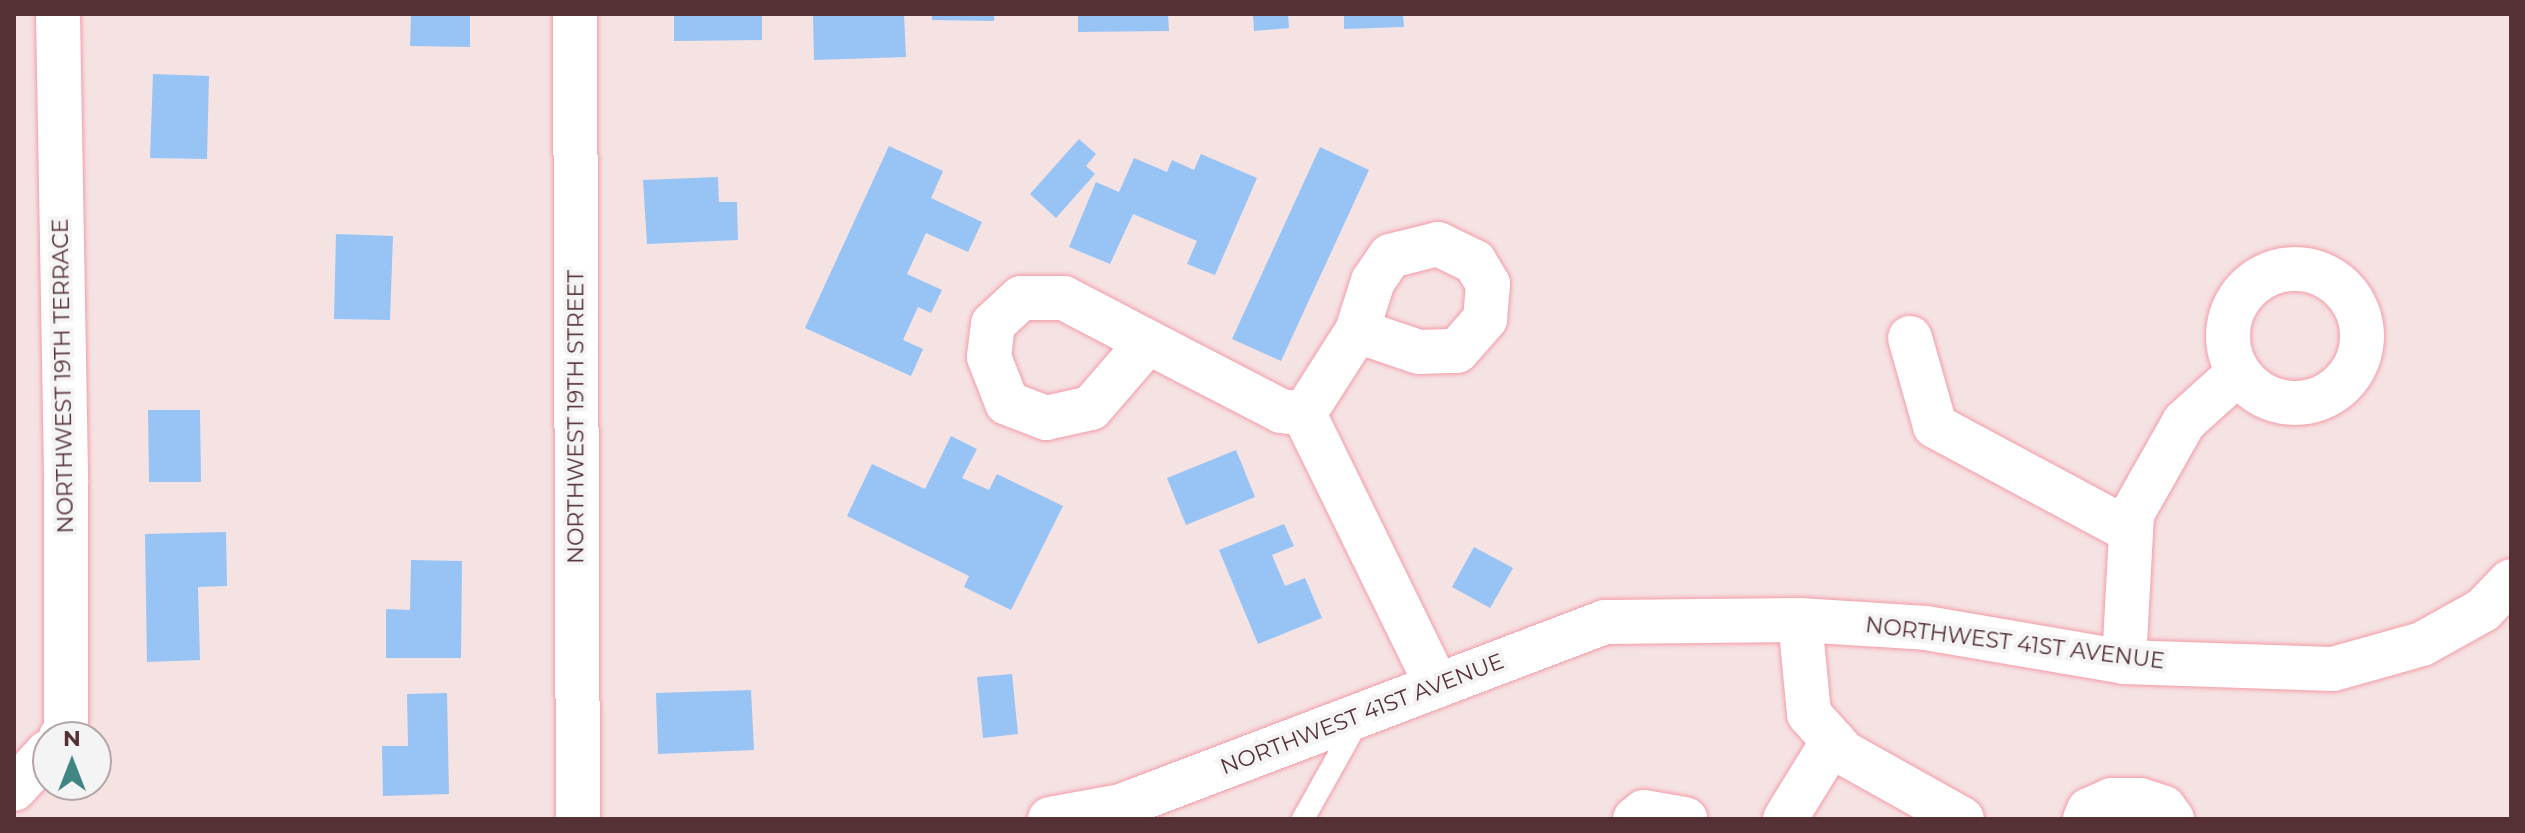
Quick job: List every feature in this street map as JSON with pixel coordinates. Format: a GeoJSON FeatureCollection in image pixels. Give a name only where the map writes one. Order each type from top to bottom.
{"type":"FeatureCollection","features":[{"type":"Feature","properties":{"kind":"street","name":"NORTHWEST 19TH TERRACE"},"geometry":{"type":"LineString","coordinates":[[58,14],[66,483],[66,721]]}},
{"type":"Feature","properties":{"kind":"street","name":"NORTHWEST 19TH STREET"},"geometry":{"type":"LineString","coordinates":[[575,14],[578,819]]}},
{"type":"Feature","properties":{"kind":"street"},"geometry":{"type":"LineString","coordinates":[[1304,414],[1357,331]]}},
{"type":"Feature","properties":{"kind":"street"},"geometry":{"type":"LineString","coordinates":[[1910,338],[1935,426],[2131,531]]}},
{"type":"Feature","properties":{"kind":"street"},"geometry":{"type":"LineString","coordinates":[[1148,342],[1281,411],[1304,414]]}},
{"type":"Feature","properties":{"kind":"street"},"geometry":{"type":"LineString","coordinates":[[2124,662],[2132,514],[2184,422],[2238,373]]}},
{"type":"Feature","properties":{"kind":"street"},"geometry":{"type":"LineString","coordinates":[[1304,414],[1436,684]]}},
{"type":"Feature","properties":{"kind":"street","name":"NORTHWEST 41ST AVENUE"},"geometry":{"type":"LineString","coordinates":[[1078,817],[1121,806],[1605,622],[1800,620],[1926,628],[2124,662],[2333,669],[2422,644],[2483,610],[2511,581]]}},
{"type":"Feature","properties":{"kind":"street"},"geometry":{"type":"LineString","coordinates":[[1800,620],[1809,714],[1844,753],[1962,819]]}},
{"type":"Feature","properties":{"kind":"street"},"geometry":{"type":"LineString","coordinates":[[1785,819],[1833,741]]}},
{"type":"Feature","properties":{"kind":"street"},"geometry":{"type":"LineString","coordinates":[[14,789],[32,769]]}},
{"type":"Feature","properties":{"kind":"street"},"geometry":{"type":"LineString","coordinates":[[2085,819],[2089,810],[2111,800],[2140,800],[2164,808],[2172,819]]}},
{"type":"Feature","properties":{"kind":"street"},"geometry":{"type":"LineString","coordinates":[[1635,819],[1644,812],[1685,819]]}},
{"type":"Feature","properties":{"kind":"lane"},"geometry":{"type":"LineString","coordinates":[[1303,819],[1362,713]]}},
{"type":"Feature","properties":{"kind":"building"},"geometry":{"type":"Polygon","coordinates":[[[411,14],[470,14],[470,47],[410,46],[411,14]]]}},
{"type":"Feature","properties":{"kind":"building"},"geometry":{"type":"Polygon","coordinates":[[[674,14],[762,14],[762,40],[674,41],[674,14]]]}},
{"type":"Feature","properties":{"kind":"building"},"geometry":{"type":"Polygon","coordinates":[[[813,14],[904,14],[906,57],[814,60],[813,14]]]}},
{"type":"Feature","properties":{"kind":"building"},"geometry":{"type":"Polygon","coordinates":[[[932,14],[994,14],[994,21],[932,20],[932,14]]]}},
{"type":"Feature","properties":{"kind":"building"},"geometry":{"type":"Polygon","coordinates":[[[1078,14],[1168,14],[1169,31],[1078,32],[1078,14]]]}},
{"type":"Feature","properties":{"kind":"building"},"geometry":{"type":"Polygon","coordinates":[[[1253,14],[1288,14],[1289,28],[1254,31],[1253,14]]]}},
{"type":"Feature","properties":{"kind":"building"},"geometry":{"type":"Polygon","coordinates":[[[1344,14],[1403,14],[1404,27],[1344,29],[1344,14]]]}},
{"type":"Feature","properties":{"kind":"building"},"geometry":{"type":"Polygon","coordinates":[[[153,74],[209,76],[207,159],[150,158],[153,74]]]}},
{"type":"Feature","properties":{"kind":"building"},"geometry":{"type":"Polygon","coordinates":[[[1079,139],[1096,154],[1086,166],[1095,174],[1056,218],[1030,194],[1079,139]]]}},
{"type":"Feature","properties":{"kind":"building"},"geometry":{"type":"Polygon","coordinates":[[[889,146],[943,171],[931,198],[982,222],[968,252],[926,233],[907,274],[942,290],[931,313],[918,307],[903,340],[923,349],[911,376],[805,328],[889,146]]]}},
{"type":"Feature","properties":{"kind":"building"},"geometry":{"type":"Polygon","coordinates":[[[1320,147],[1369,170],[1281,361],[1232,339],[1320,147]]]}},
{"type":"Feature","properties":{"kind":"building"},"geometry":{"type":"Polygon","coordinates":[[[1201,154],[1257,178],[1215,275],[1187,264],[1197,241],[1133,214],[1110,264],[1069,247],[1096,182],[1119,192],[1134,158],[1167,172],[1172,160],[1194,170],[1201,154]]]}},
{"type":"Feature","properties":{"kind":"building"},"geometry":{"type":"Polygon","coordinates":[[[718,177],[719,202],[737,202],[738,240],[647,244],[643,180],[718,177]]]}},
{"type":"Feature","properties":{"kind":"building"},"geometry":{"type":"Polygon","coordinates":[[[336,234],[393,236],[390,320],[334,319],[336,234]]]}},
{"type":"Feature","properties":{"kind":"building"},"geometry":{"type":"Polygon","coordinates":[[[148,410],[200,410],[201,482],[149,482],[148,410]]]}},
{"type":"Feature","properties":{"kind":"building"},"geometry":{"type":"Polygon","coordinates":[[[951,436],[977,449],[962,478],[989,490],[997,474],[1063,506],[1011,610],[964,587],[969,576],[847,516],[872,464],[925,489],[951,436]]]}},
{"type":"Feature","properties":{"kind":"building"},"geometry":{"type":"Polygon","coordinates":[[[1236,450],[1255,497],[1186,525],[1167,478],[1236,450]]]}},
{"type":"Feature","properties":{"kind":"building"},"geometry":{"type":"Polygon","coordinates":[[[1284,524],[1294,546],[1272,555],[1285,586],[1305,578],[1322,618],[1258,644],[1219,550],[1284,524]]]}},
{"type":"Feature","properties":{"kind":"building"},"geometry":{"type":"Polygon","coordinates":[[[226,532],[227,586],[198,587],[200,660],[147,662],[145,534],[226,532]]]}},
{"type":"Feature","properties":{"kind":"building"},"geometry":{"type":"Polygon","coordinates":[[[1474,547],[1513,568],[1490,608],[1452,587],[1474,547]]]}},
{"type":"Feature","properties":{"kind":"building"},"geometry":{"type":"Polygon","coordinates":[[[411,560],[462,561],[461,658],[386,658],[386,609],[410,610],[411,560]]]}},
{"type":"Feature","properties":{"kind":"building"},"geometry":{"type":"Polygon","coordinates":[[[1012,674],[1018,734],[983,738],[977,677],[1012,674]]]}},
{"type":"Feature","properties":{"kind":"building"},"geometry":{"type":"Polygon","coordinates":[[[751,690],[754,750],[658,754],[656,693],[751,690]]]}},
{"type":"Feature","properties":{"kind":"building"},"geometry":{"type":"Polygon","coordinates":[[[447,693],[449,794],[383,796],[382,746],[408,746],[407,694],[447,693]]]}}]}
